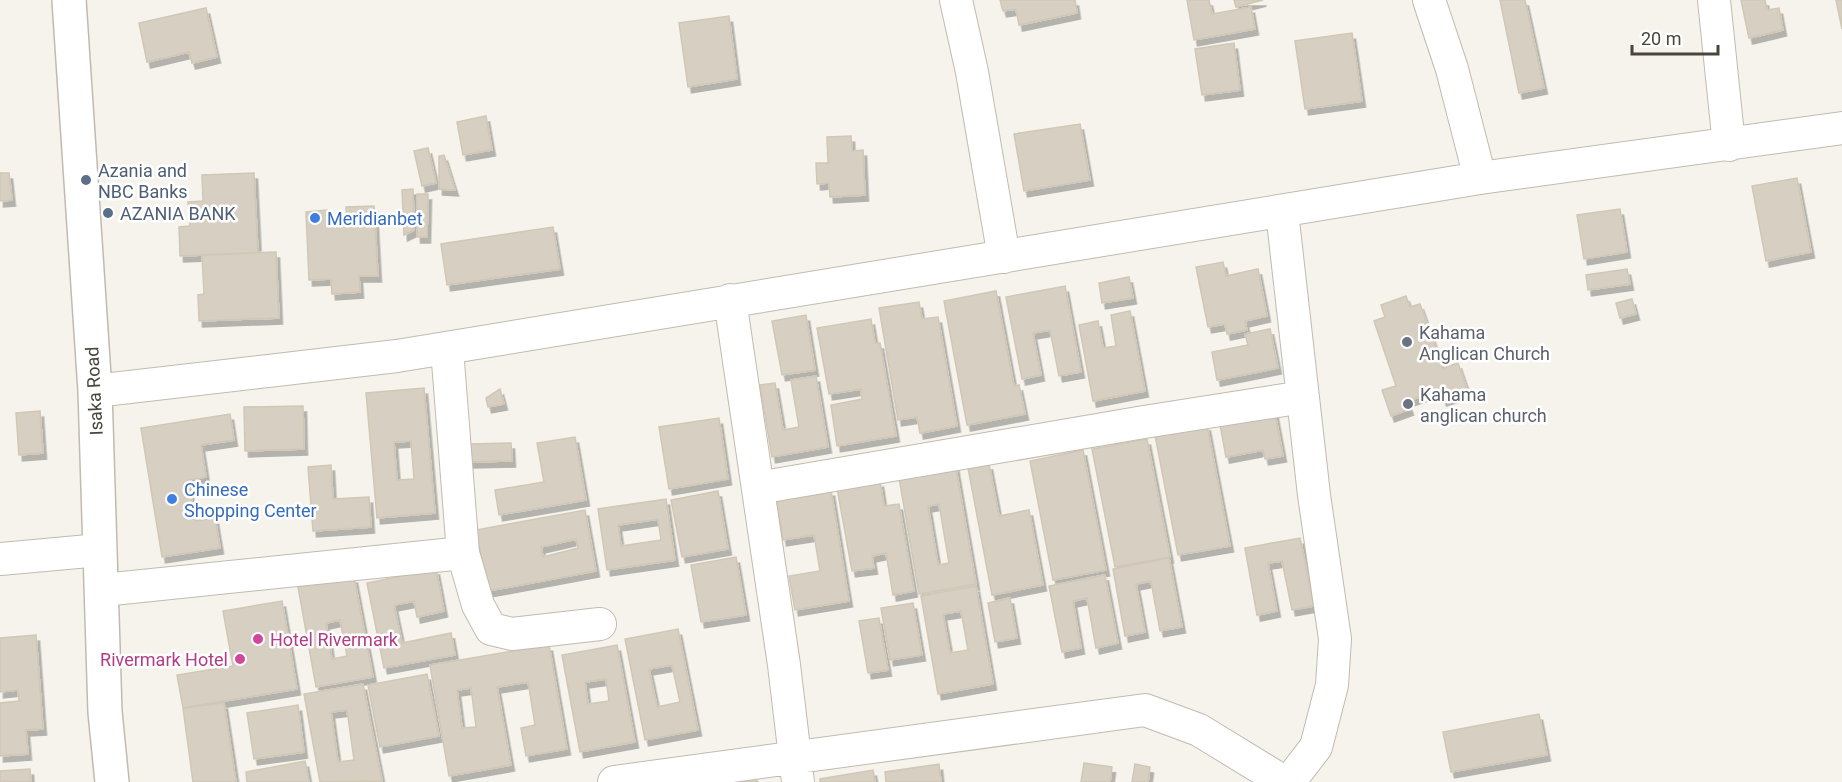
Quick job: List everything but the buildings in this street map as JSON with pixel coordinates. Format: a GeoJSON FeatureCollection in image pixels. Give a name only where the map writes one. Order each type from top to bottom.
{"type":"FeatureCollection","features":[{"type":"Feature","properties":{"kind":"street","name":"Isaka Road"},"geometry":{"type":"LineString","coordinates":[[69,0],[95,391],[105,712],[112,782]]}},
{"type":"Feature","properties":{"kind":"street"},"geometry":{"type":"LineString","coordinates":[[956,0],[972,72],[1004,256]]}},
{"type":"Feature","properties":{"kind":"street"},"geometry":{"type":"LineString","coordinates":[[1429,0],[1452,69],[1480,178]]}},
{"type":"Feature","properties":{"kind":"street"},"geometry":{"type":"LineString","coordinates":[[1714,0],[1729,145]]}},
{"type":"Feature","properties":{"kind":"street"},"geometry":{"type":"LineString","coordinates":[[95,391],[447,349],[730,300],[1480,178],[1842,128]]}},
{"type":"Feature","properties":{"kind":"street"},"geometry":{"type":"LineString","coordinates":[[1282,212],[1314,495],[1335,639],[1332,685],[1316,747],[1289,782]]}},
{"type":"Feature","properties":{"kind":"street"},"geometry":{"type":"LineString","coordinates":[[730,300],[784,665],[796,769]]}},
{"type":"Feature","properties":{"kind":"street"},"geometry":{"type":"LineString","coordinates":[[447,349],[463,553],[478,604],[491,629],[512,634],[600,624]]}},
{"type":"Feature","properties":{"kind":"street"},"geometry":{"type":"LineString","coordinates":[[758,488],[1303,397]]}},
{"type":"Feature","properties":{"kind":"street"},"geometry":{"type":"LineString","coordinates":[[0,559],[100,550]]}},
{"type":"Feature","properties":{"kind":"street"},"geometry":{"type":"LineString","coordinates":[[103,591],[463,553]]}},
{"type":"Feature","properties":{"kind":"street"},"geometry":{"type":"LineString","coordinates":[[614,782],[796,769],[1145,710],[1199,730],[1284,782]]}},
{"type":"Feature","properties":{"kind":"place","name":"Azania and NBC Banks"},"geometry":{"type":"Point","coordinates":[86,180]}},
{"type":"Feature","properties":{"kind":"place","name":"AZANIA BANK"},"geometry":{"type":"Point","coordinates":[108,213]}},
{"type":"Feature","properties":{"kind":"place","name":"Meridianbet"},"geometry":{"type":"Point","coordinates":[315,218]}},
{"type":"Feature","properties":{"kind":"place","name":"Kahama Anglican Church"},"geometry":{"type":"Point","coordinates":[1407,342]}},
{"type":"Feature","properties":{"kind":"place","name":"Kahama anglican church"},"geometry":{"type":"Point","coordinates":[1408,404]}},
{"type":"Feature","properties":{"kind":"place","name":"Chinese Shopping Center"},"geometry":{"type":"Point","coordinates":[172,499]}},
{"type":"Feature","properties":{"kind":"place","name":"Hotel Rivermark"},"geometry":{"type":"Point","coordinates":[258,639]}},
{"type":"Feature","properties":{"kind":"place","name":"Rivermark Hotel"},"geometry":{"type":"Point","coordinates":[240,659]}}]}
